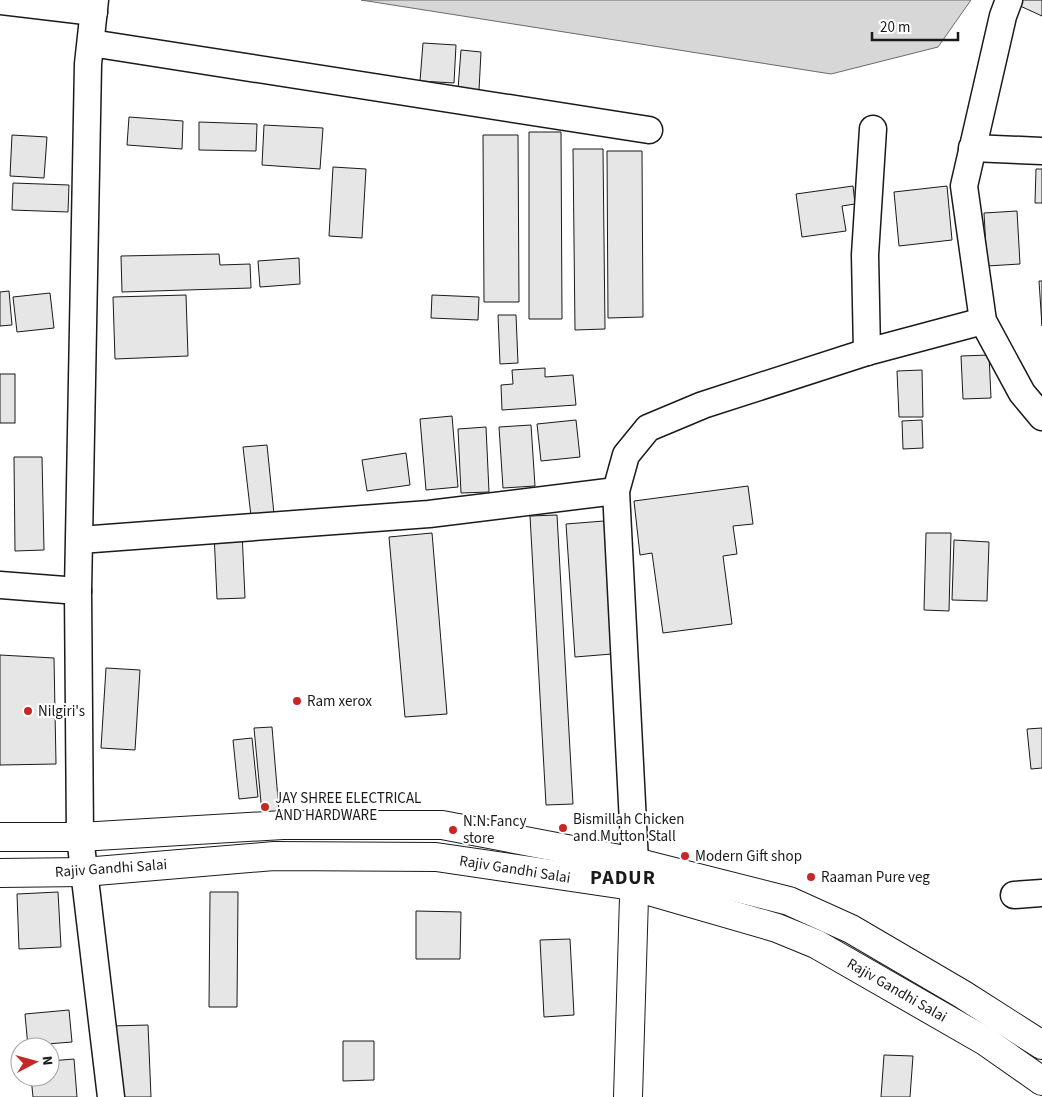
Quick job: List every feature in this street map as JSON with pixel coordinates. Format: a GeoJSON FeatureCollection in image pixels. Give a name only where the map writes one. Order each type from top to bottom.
{"type":"FeatureCollection","features":[{"type":"Feature","properties":{"kind":"main road","name":"Rajiv Gandhi Salai"},"geometry":{"type":"LineString","coordinates":[[0,837],[80,837],[282,825],[442,825],[634,874],[789,901],[842,925],[962,994],[1042,1045]]}},
{"type":"Feature","properties":{"kind":"main road","name":"Rajiv Gandhi Salai"},"geometry":{"type":"LineString","coordinates":[[0,873],[84,872],[274,856],[436,857],[634,874],[816,944],[986,1041],[1042,1081]]}},
{"type":"Feature","properties":{"kind":"main road"},"geometry":{"type":"LineString","coordinates":[[628,1097],[634,874]]}},
{"type":"Feature","properties":{"kind":"street"},"geometry":{"type":"LineString","coordinates":[[0,0],[95,6],[88,74],[78,591],[80,837],[111,1097]]}},
{"type":"Feature","properties":{"kind":"street"},"geometry":{"type":"LineString","coordinates":[[1009,0],[1003,16],[964,186],[983,321],[1022,393],[1042,417]]}},
{"type":"Feature","properties":{"kind":"street"},"geometry":{"type":"LineString","coordinates":[[91,42],[649,130]]}},
{"type":"Feature","properties":{"kind":"street"},"geometry":{"type":"LineString","coordinates":[[867,352],[865,239],[873,129]]}},
{"type":"Feature","properties":{"kind":"street"},"geometry":{"type":"LineString","coordinates":[[972,148],[1042,151]]}},
{"type":"Feature","properties":{"kind":"street"},"geometry":{"type":"LineString","coordinates":[[634,874],[616,492],[626,455],[648,428],[703,405],[867,352],[983,321]]}},
{"type":"Feature","properties":{"kind":"street"},"geometry":{"type":"LineString","coordinates":[[80,540],[429,514],[616,492]]}},
{"type":"Feature","properties":{"kind":"street"},"geometry":{"type":"LineString","coordinates":[[0,585],[78,591]]}},
{"type":"Feature","properties":{"kind":"street"},"geometry":{"type":"LineString","coordinates":[[1014,895],[1042,893]]}},
{"type":"Feature","properties":{"kind":"shaded area"},"geometry":{"type":"Polygon","coordinates":[[[361,0],[971,0],[938,47],[831,74],[361,0]]]}},
{"type":"Feature","properties":{"kind":"building"},"geometry":{"type":"Polygon","coordinates":[[[1020,0],[1042,0],[1042,16],[1018,5],[1020,0]]]}},
{"type":"Feature","properties":{"kind":"building"},"geometry":{"type":"Polygon","coordinates":[[[423,43],[456,45],[454,83],[420,81],[423,43]]]}},
{"type":"Feature","properties":{"kind":"building"},"geometry":{"type":"Polygon","coordinates":[[[461,50],[481,52],[479,90],[458,89],[461,50]]]}},
{"type":"Feature","properties":{"kind":"building"},"geometry":{"type":"Polygon","coordinates":[[[129,117],[183,121],[182,149],[127,145],[129,117]]]}},
{"type":"Feature","properties":{"kind":"building"},"geometry":{"type":"Polygon","coordinates":[[[199,122],[257,124],[256,151],[199,150],[199,122]]]}},
{"type":"Feature","properties":{"kind":"building"},"geometry":{"type":"Polygon","coordinates":[[[264,125],[323,128],[320,169],[262,165],[264,125]]]}},
{"type":"Feature","properties":{"kind":"building"},"geometry":{"type":"Polygon","coordinates":[[[529,132],[561,132],[562,319],[529,319],[529,132]]]}},
{"type":"Feature","properties":{"kind":"building"},"geometry":{"type":"Polygon","coordinates":[[[12,135],[47,137],[44,178],[10,176],[12,135]]]}},
{"type":"Feature","properties":{"kind":"building"},"geometry":{"type":"Polygon","coordinates":[[[483,135],[518,135],[519,302],[484,302],[483,135]]]}},
{"type":"Feature","properties":{"kind":"building"},"geometry":{"type":"Polygon","coordinates":[[[573,149],[603,149],[605,329],[575,330],[573,149]]]}},
{"type":"Feature","properties":{"kind":"building"},"geometry":{"type":"Polygon","coordinates":[[[607,151],[642,151],[643,317],[608,318],[607,151]]]}},
{"type":"Feature","properties":{"kind":"building"},"geometry":{"type":"Polygon","coordinates":[[[333,167],[366,169],[362,238],[329,236],[333,167]]]}},
{"type":"Feature","properties":{"kind":"building"},"geometry":{"type":"Polygon","coordinates":[[[1036,169],[1042,169],[1042,203],[1035,203],[1036,169]]]}},
{"type":"Feature","properties":{"kind":"building"},"geometry":{"type":"Polygon","coordinates":[[[13,183],[69,185],[68,212],[12,210],[13,183]]]}},
{"type":"Feature","properties":{"kind":"building"},"geometry":{"type":"Polygon","coordinates":[[[853,186],[855,204],[842,206],[846,231],[802,237],[796,194],[853,186]]]}},
{"type":"Feature","properties":{"kind":"building"},"geometry":{"type":"Polygon","coordinates":[[[947,186],[952,240],[899,246],[894,192],[947,186]]]}},
{"type":"Feature","properties":{"kind":"building"},"geometry":{"type":"Polygon","coordinates":[[[1017,211],[1020,264],[987,266],[984,213],[1017,211]]]}},
{"type":"Feature","properties":{"kind":"building"},"geometry":{"type":"Polygon","coordinates":[[[219,254],[220,265],[250,264],[251,288],[122,292],[121,256],[219,254]]]}},
{"type":"Feature","properties":{"kind":"building"},"geometry":{"type":"Polygon","coordinates":[[[299,258],[300,284],[260,287],[258,261],[299,258]]]}},
{"type":"Feature","properties":{"kind":"building"},"geometry":{"type":"Polygon","coordinates":[[[1039,281],[1042,281],[1042,326],[1039,281]]]}},
{"type":"Feature","properties":{"kind":"building"},"geometry":{"type":"Polygon","coordinates":[[[9,291],[12,325],[0,326],[0,292],[9,291]]]}},
{"type":"Feature","properties":{"kind":"building"},"geometry":{"type":"Polygon","coordinates":[[[50,293],[54,328],[17,332],[13,297],[50,293]]]}},
{"type":"Feature","properties":{"kind":"building"},"geometry":{"type":"Polygon","coordinates":[[[186,295],[188,356],[115,359],[113,297],[186,295]]]}},
{"type":"Feature","properties":{"kind":"building"},"geometry":{"type":"Polygon","coordinates":[[[432,295],[479,297],[478,320],[431,318],[432,295]]]}},
{"type":"Feature","properties":{"kind":"building"},"geometry":{"type":"Polygon","coordinates":[[[498,315],[516,315],[518,363],[500,364],[498,315]]]}},
{"type":"Feature","properties":{"kind":"building"},"geometry":{"type":"Polygon","coordinates":[[[989,355],[991,398],[963,399],[961,356],[989,355]]]}},
{"type":"Feature","properties":{"kind":"building"},"geometry":{"type":"Polygon","coordinates":[[[545,368],[545,377],[573,375],[576,405],[502,410],[501,385],[513,384],[512,370],[545,368]]]}},
{"type":"Feature","properties":{"kind":"building"},"geometry":{"type":"Polygon","coordinates":[[[922,370],[923,417],[899,417],[897,371],[922,370]]]}},
{"type":"Feature","properties":{"kind":"building"},"geometry":{"type":"Polygon","coordinates":[[[0,374],[15,374],[15,423],[0,423],[0,374]]]}},
{"type":"Feature","properties":{"kind":"building"},"geometry":{"type":"Polygon","coordinates":[[[452,416],[458,487],[426,490],[420,419],[452,416]]]}},
{"type":"Feature","properties":{"kind":"building"},"geometry":{"type":"Polygon","coordinates":[[[576,420],[580,457],[541,461],[537,424],[576,420]]]}},
{"type":"Feature","properties":{"kind":"building"},"geometry":{"type":"Polygon","coordinates":[[[922,420],[923,448],[903,449],[902,421],[922,420]]]}},
{"type":"Feature","properties":{"kind":"building"},"geometry":{"type":"Polygon","coordinates":[[[531,425],[535,486],[503,488],[499,427],[531,425]]]}},
{"type":"Feature","properties":{"kind":"building"},"geometry":{"type":"Polygon","coordinates":[[[486,427],[489,492],[461,493],[458,429],[486,427]]]}},
{"type":"Feature","properties":{"kind":"building"},"geometry":{"type":"Polygon","coordinates":[[[267,445],[274,514],[251,516],[243,447],[267,445]]]}},
{"type":"Feature","properties":{"kind":"building"},"geometry":{"type":"Polygon","coordinates":[[[406,453],[410,485],[367,491],[362,460],[406,453]]]}},
{"type":"Feature","properties":{"kind":"building"},"geometry":{"type":"Polygon","coordinates":[[[14,457],[42,457],[44,550],[15,551],[14,457]]]}},
{"type":"Feature","properties":{"kind":"building"},"geometry":{"type":"Polygon","coordinates":[[[748,486],[753,524],[733,526],[737,554],[723,556],[732,624],[663,633],[652,553],[640,555],[634,501],[748,486]]]}},
{"type":"Feature","properties":{"kind":"building"},"geometry":{"type":"Polygon","coordinates":[[[557,515],[573,804],[546,805],[530,516],[557,515]]]}},
{"type":"Feature","properties":{"kind":"building"},"geometry":{"type":"Polygon","coordinates":[[[604,521],[612,654],[575,657],[566,524],[604,521]]]}},
{"type":"Feature","properties":{"kind":"building"},"geometry":{"type":"Polygon","coordinates":[[[242,532],[245,598],[217,599],[214,533],[242,532]]]}},
{"type":"Feature","properties":{"kind":"building"},"geometry":{"type":"Polygon","coordinates":[[[432,533],[447,714],[405,717],[389,537],[432,533]]]}},
{"type":"Feature","properties":{"kind":"building"},"geometry":{"type":"Polygon","coordinates":[[[926,533],[951,533],[949,611],[924,610],[926,533]]]}},
{"type":"Feature","properties":{"kind":"building"},"geometry":{"type":"Polygon","coordinates":[[[954,540],[989,542],[987,601],[952,600],[954,540]]]}},
{"type":"Feature","properties":{"kind":"building","name":"Nilgiri's"},"geometry":{"type":"Polygon","coordinates":[[[0,655],[54,658],[56,764],[0,765],[0,655]]]}},
{"type":"Feature","properties":{"kind":"building"},"geometry":{"type":"Polygon","coordinates":[[[106,668],[140,670],[135,750],[101,748],[106,668]]]}},
{"type":"Feature","properties":{"kind":"building"},"geometry":{"type":"Polygon","coordinates":[[[272,727],[279,811],[262,813],[254,728],[272,727]]]}},
{"type":"Feature","properties":{"kind":"building"},"geometry":{"type":"Polygon","coordinates":[[[1042,728],[1042,768],[1031,769],[1027,729],[1042,728]]]}},
{"type":"Feature","properties":{"kind":"building"},"geometry":{"type":"Polygon","coordinates":[[[252,738],[258,797],[239,799],[233,740],[252,738]]]}},
{"type":"Feature","properties":{"kind":"building"},"geometry":{"type":"Polygon","coordinates":[[[58,892],[61,947],[19,949],[17,894],[58,892]]]}},
{"type":"Feature","properties":{"kind":"building"},"geometry":{"type":"Polygon","coordinates":[[[210,892],[238,892],[237,1007],[209,1007],[210,892]]]}},
{"type":"Feature","properties":{"kind":"building"},"geometry":{"type":"Polygon","coordinates":[[[416,911],[461,912],[460,959],[416,959],[416,911]]]}},
{"type":"Feature","properties":{"kind":"building"},"geometry":{"type":"Polygon","coordinates":[[[570,939],[574,1015],[544,1017],[540,940],[570,939]]]}},
{"type":"Feature","properties":{"kind":"building"},"geometry":{"type":"Polygon","coordinates":[[[69,1010],[72,1042],[60,1043],[60,1037],[27,1037],[25,1014],[69,1010]]]}},
{"type":"Feature","properties":{"kind":"building"},"geometry":{"type":"Polygon","coordinates":[[[148,1025],[151,1097],[114,1097],[112,1026],[148,1025]]]}},
{"type":"Feature","properties":{"kind":"building"},"geometry":{"type":"Polygon","coordinates":[[[343,1041],[374,1041],[374,1080],[343,1081],[343,1041]]]}},
{"type":"Feature","properties":{"kind":"building"},"geometry":{"type":"Polygon","coordinates":[[[884,1055],[913,1056],[910,1097],[881,1097],[884,1055]]]}},
{"type":"Feature","properties":{"kind":"building"},"geometry":{"type":"Polygon","coordinates":[[[74,1059],[77,1097],[33,1097],[32,1087],[60,1087],[60,1060],[74,1059]]]}},
{"type":"Feature","properties":{"kind":"place","name":"Ram xerox"},"geometry":{"type":"Point","coordinates":[297,701]}},
{"type":"Feature","properties":{"kind":"place","name":"Nilgiri's"},"geometry":{"type":"Point","coordinates":[28,711]}},
{"type":"Feature","properties":{"kind":"place","name":"JAY SHREE ELECTRICAL AND HARDWARE"},"geometry":{"type":"Point","coordinates":[265,807]}},
{"type":"Feature","properties":{"kind":"place","name":"Bismillah Chicken and Mutton Stall"},"geometry":{"type":"Point","coordinates":[563,828]}},
{"type":"Feature","properties":{"kind":"place","name":"N.N.Fancy store"},"geometry":{"type":"Point","coordinates":[453,830]}},
{"type":"Feature","properties":{"kind":"place","name":"Modern Gift shop"},"geometry":{"type":"Point","coordinates":[685,856]}},
{"type":"Feature","properties":{"kind":"place","name":"Raaman Pure veg"},"geometry":{"type":"Point","coordinates":[811,877]}},
{"type":"Feature","properties":{"kind":"district","name":"PADUR"},"geometry":{"type":"Point","coordinates":[623,877]}}]}
